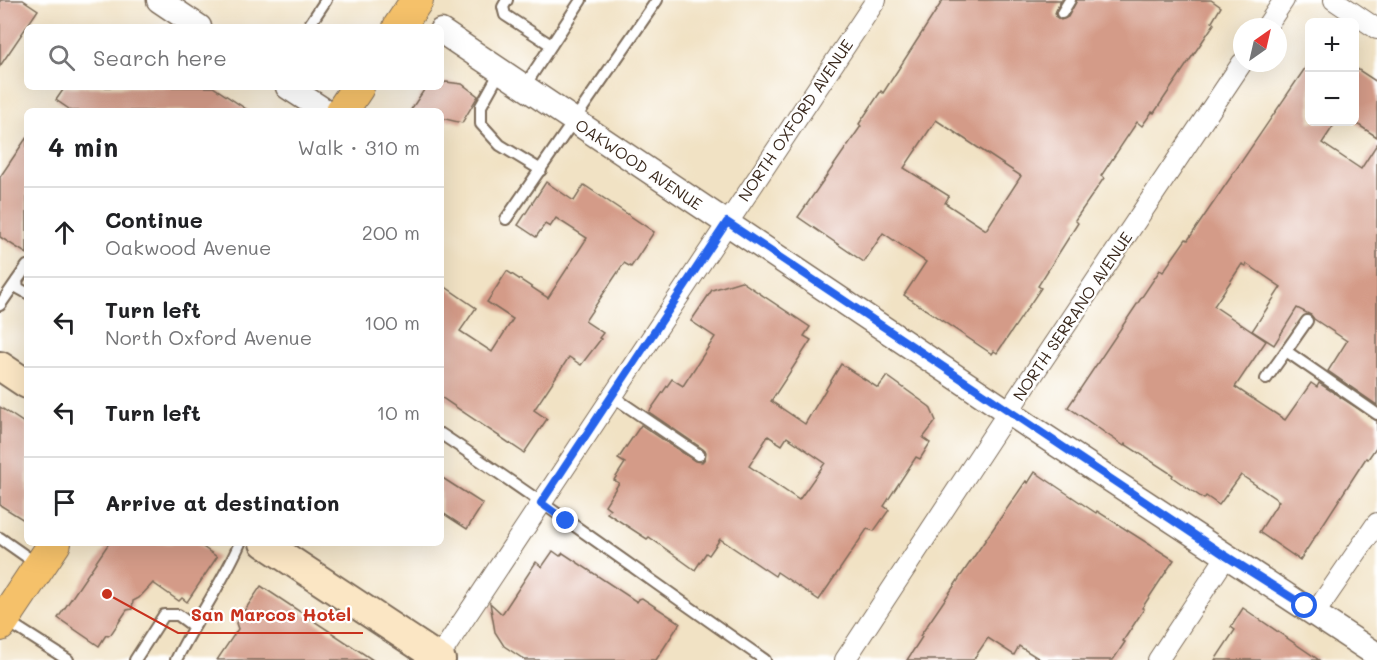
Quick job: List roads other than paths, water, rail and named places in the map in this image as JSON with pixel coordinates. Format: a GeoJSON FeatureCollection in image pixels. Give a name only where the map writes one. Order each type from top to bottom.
{"type":"FeatureCollection","features":[{"type":"Feature","properties":{"kind":"main road"},"geometry":{"type":"LineString","coordinates":[[344,108],[356,90]]}},
{"type":"Feature","properties":{"kind":"main road"},"geometry":{"type":"LineString","coordinates":[[0,366],[24,382]]}},
{"type":"Feature","properties":{"kind":"main road"},"geometry":{"type":"LineString","coordinates":[[269,546],[439,659]]}},
{"type":"Feature","properties":{"kind":"main road"},"geometry":{"type":"LineString","coordinates":[[2,622],[47,554]]}},
{"type":"Feature","properties":{"kind":"street"},"geometry":{"type":"LineString","coordinates":[[159,0],[195,24]]}},
{"type":"Feature","properties":{"kind":"street","name":"NORTH OXFORD AVENUE"},"geometry":{"type":"LineString","coordinates":[[439,659],[876,0]]}},
{"type":"Feature","properties":{"kind":"street"},"geometry":{"type":"LineString","coordinates":[[1272,18],[1284,0]]}},
{"type":"Feature","properties":{"kind":"street"},"geometry":{"type":"LineString","coordinates":[[1334,0],[1377,29]]}},
{"type":"Feature","properties":{"kind":"street","name":"OAKWOOD AVENUE"},"geometry":{"type":"LineString","coordinates":[[444,33],[1008,412],[1377,655]]}},
{"type":"Feature","properties":{"kind":"street","name":"NORTH SERRANO AVENUE"},"geometry":{"type":"LineString","coordinates":[[845,660],[1236,72]]}},
{"type":"Feature","properties":{"kind":"street"},"geometry":{"type":"LineString","coordinates":[[293,90],[320,108]]}},
{"type":"Feature","properties":{"kind":"street"},"geometry":{"type":"LineString","coordinates":[[1315,613],[1377,523]]}},
{"type":"Feature","properties":{"kind":"street"},"geometry":{"type":"LineString","coordinates":[[1158,660],[1226,556]]}},
{"type":"Feature","properties":{"kind":"lane"},"geometry":{"type":"LineString","coordinates":[[310,24],[326,0]]}},
{"type":"Feature","properties":{"kind":"lane"},"geometry":{"type":"LineString","coordinates":[[507,0],[503,7],[505,15],[551,45]]}},
{"type":"Feature","properties":{"kind":"lane"},"geometry":{"type":"LineString","coordinates":[[524,87],[581,0]]}},
{"type":"Feature","properties":{"kind":"lane"},"geometry":{"type":"LineString","coordinates":[[506,219],[657,0]]}},
{"type":"Feature","properties":{"kind":"lane"},"geometry":{"type":"LineString","coordinates":[[1062,13],[1070,0]]}},
{"type":"Feature","properties":{"kind":"lane"},"geometry":{"type":"LineString","coordinates":[[501,72],[481,106],[482,124],[500,145],[541,170]]}},
{"type":"Feature","properties":{"kind":"lane"},"geometry":{"type":"LineString","coordinates":[[0,305],[24,270]]}},
{"type":"Feature","properties":{"kind":"lane"},"geometry":{"type":"LineString","coordinates":[[17,281],[18,288],[24,291]]}},
{"type":"Feature","properties":{"kind":"lane"},"geometry":{"type":"LineString","coordinates":[[1266,379],[1307,321]]}},
{"type":"Feature","properties":{"kind":"lane"},"geometry":{"type":"LineString","coordinates":[[1286,351],[1377,414]]}},
{"type":"Feature","properties":{"kind":"lane"},"geometry":{"type":"LineString","coordinates":[[612,396],[699,455]]}},
{"type":"Feature","properties":{"kind":"lane"},"geometry":{"type":"LineString","coordinates":[[444,436],[765,660]]}},
{"type":"Feature","properties":{"kind":"lane"},"geometry":{"type":"LineString","coordinates":[[0,538],[47,554]]}},
{"type":"Feature","properties":{"kind":"lane"},"geometry":{"type":"LineString","coordinates":[[176,660],[193,626],[226,575],[239,546]]}},
{"type":"Feature","properties":{"kind":"lane"},"geometry":{"type":"LineString","coordinates":[[135,660],[164,615],[178,615],[193,626]]}},
{"type":"Feature","properties":{"kind":"lane"},"geometry":{"type":"LineString","coordinates":[[2,622],[68,660]]}},
{"type":"Feature","properties":{"kind":"place","name":"San Marcos Hotel"},"geometry":{"type":"Point","coordinates":[107,594]}}]}
